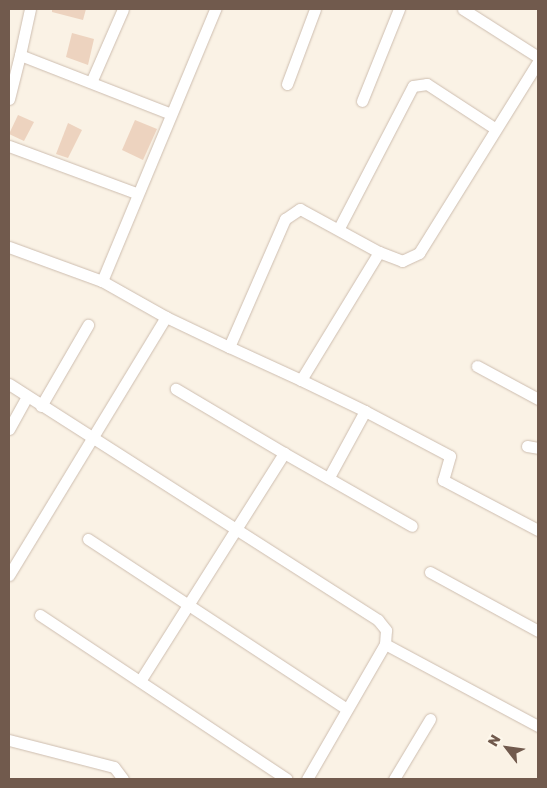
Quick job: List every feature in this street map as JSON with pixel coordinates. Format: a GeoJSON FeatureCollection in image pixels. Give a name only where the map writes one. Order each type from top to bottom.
{"type":"FeatureCollection","features":[{"type":"Feature","properties":{"kind":"street"},"geometry":{"type":"LineString","coordinates":[[9,99],[30,9]]}},
{"type":"Feature","properties":{"kind":"street"},"geometry":{"type":"LineString","coordinates":[[92,80],[123,9]]}},
{"type":"Feature","properties":{"kind":"street"},"geometry":{"type":"LineString","coordinates":[[102,281],[136,193],[215,9]]}},
{"type":"Feature","properties":{"kind":"street"},"geometry":{"type":"LineString","coordinates":[[287,84],[314,9]]}},
{"type":"Feature","properties":{"kind":"street"},"geometry":{"type":"LineString","coordinates":[[362,101],[399,9]]}},
{"type":"Feature","properties":{"kind":"street"},"geometry":{"type":"LineString","coordinates":[[463,9],[538,57]]}},
{"type":"Feature","properties":{"kind":"street"},"geometry":{"type":"LineString","coordinates":[[20,55],[92,80],[171,114]]}},
{"type":"Feature","properties":{"kind":"street"},"geometry":{"type":"LineString","coordinates":[[229,347],[285,219],[300,209],[339,228],[379,252],[402,261],[419,253],[538,62]]}},
{"type":"Feature","properties":{"kind":"street"},"geometry":{"type":"LineString","coordinates":[[339,228],[413,86],[427,84],[496,130]]}},
{"type":"Feature","properties":{"kind":"street"},"geometry":{"type":"LineString","coordinates":[[9,146],[136,193]]}},
{"type":"Feature","properties":{"kind":"street"},"geometry":{"type":"LineString","coordinates":[[9,247],[102,281],[166,317],[301,380],[450,456],[443,480],[538,530]]}},
{"type":"Feature","properties":{"kind":"street"},"geometry":{"type":"LineString","coordinates":[[301,380],[379,252]]}},
{"type":"Feature","properties":{"kind":"street"},"geometry":{"type":"LineString","coordinates":[[9,575],[166,317]]}},
{"type":"Feature","properties":{"kind":"street"},"geometry":{"type":"LineString","coordinates":[[41,406],[88,325]]}},
{"type":"Feature","properties":{"kind":"street"},"geometry":{"type":"LineString","coordinates":[[477,366],[538,399]]}},
{"type":"Feature","properties":{"kind":"street"},"geometry":{"type":"LineString","coordinates":[[9,384],[91,440],[378,620],[386,630],[385,644],[345,708],[307,779]]}},
{"type":"Feature","properties":{"kind":"street"},"geometry":{"type":"LineString","coordinates":[[176,389],[412,526]]}},
{"type":"Feature","properties":{"kind":"street"},"geometry":{"type":"LineString","coordinates":[[9,430],[28,397]]}},
{"type":"Feature","properties":{"kind":"street"},"geometry":{"type":"LineString","coordinates":[[329,478],[364,411]]}},
{"type":"Feature","properties":{"kind":"street"},"geometry":{"type":"LineString","coordinates":[[140,681],[187,606],[238,531],[284,453]]}},
{"type":"Feature","properties":{"kind":"street"},"geometry":{"type":"LineString","coordinates":[[88,539],[187,606],[345,708]]}},
{"type":"Feature","properties":{"kind":"street"},"geometry":{"type":"LineString","coordinates":[[430,572],[538,631]]}},
{"type":"Feature","properties":{"kind":"street"},"geometry":{"type":"LineString","coordinates":[[40,615],[287,779]]}},
{"type":"Feature","properties":{"kind":"street"},"geometry":{"type":"LineString","coordinates":[[385,644],[538,726]]}},
{"type":"Feature","properties":{"kind":"street"},"geometry":{"type":"LineString","coordinates":[[394,779],[430,719]]}},
{"type":"Feature","properties":{"kind":"street"},"geometry":{"type":"LineString","coordinates":[[9,740],[114,767],[123,779]]}},
{"type":"Feature","properties":{"kind":"building"},"geometry":{"type":"Polygon","coordinates":[[[52,9],[86,9],[83,20],[52,12],[52,9]]]}},
{"type":"Feature","properties":{"kind":"building"},"geometry":{"type":"Polygon","coordinates":[[[72,33],[94,39],[88,65],[66,57],[72,33]]]}},
{"type":"Feature","properties":{"kind":"building"},"geometry":{"type":"Polygon","coordinates":[[[18,115],[34,122],[24,141],[9,134],[18,115]]]}},
{"type":"Feature","properties":{"kind":"building"},"geometry":{"type":"Polygon","coordinates":[[[135,120],[157,129],[143,160],[122,150],[135,120]]]}},
{"type":"Feature","properties":{"kind":"building"},"geometry":{"type":"Polygon","coordinates":[[[68,123],[82,130],[68,158],[56,154],[68,123]]]}}]}
